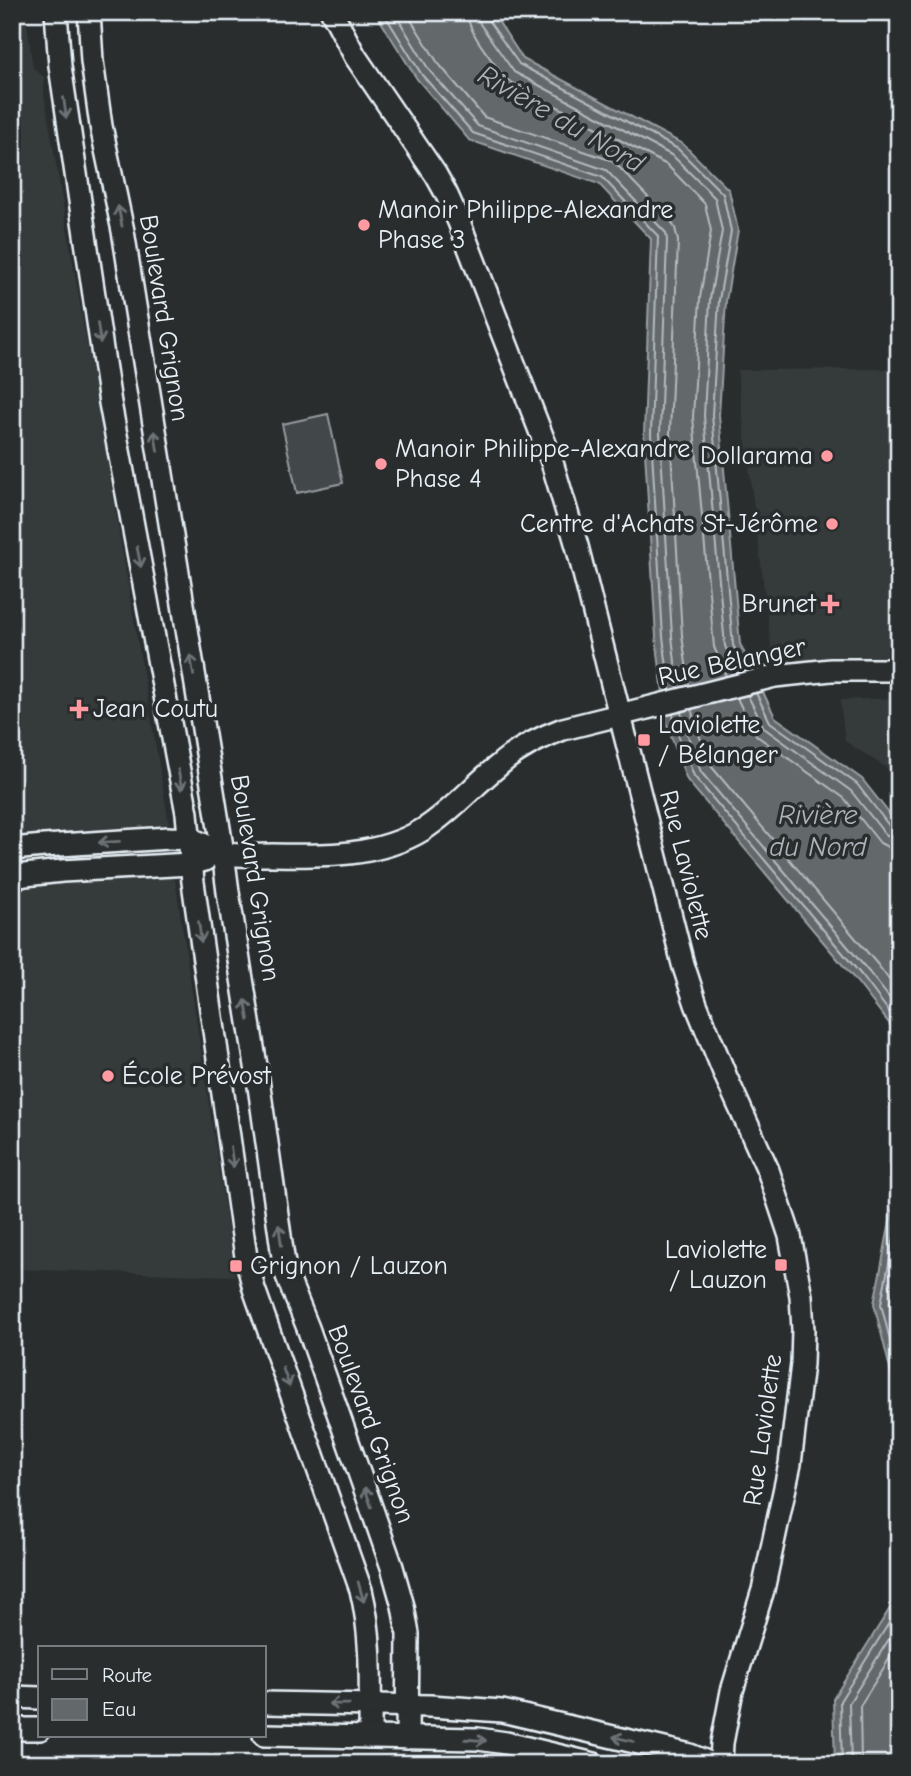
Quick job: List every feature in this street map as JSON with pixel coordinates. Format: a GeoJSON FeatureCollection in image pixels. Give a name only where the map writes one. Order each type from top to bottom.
{"type":"FeatureCollection","features":[{"type":"Feature","properties":{"kind":"street"},"geometry":{"type":"LineString","coordinates":[[56,12],[60,66],[108,392],[187,813],[191,864],[246,1256],[254,1289],[367,1613],[370,1737]]}},
{"type":"Feature","properties":{"kind":"street","name":"Boulevard Grignon"},"geometry":{"type":"LineString","coordinates":[[89,12],[92,61],[101,126],[123,231],[223,853],[285,1271],[308,1328],[399,1593],[408,1634],[407,1738]]}},
{"type":"Feature","properties":{"kind":"street","name":"Rue Laviolette"},"geometry":{"type":"LineString","coordinates":[[332,12],[355,55],[446,193],[551,459],[577,546],[682,964],[726,1077],[768,1170],[790,1236],[801,1296],[803,1330],[802,1364],[790,1464],[763,1590],[732,1692],[722,1743],[721,1764]]}},
{"type":"Feature","properties":{"kind":"street","name":"Rue Bélanger"},"geometry":{"type":"LineString","coordinates":[[223,853],[309,856],[342,855],[375,849],[423,830],[520,749],[563,729],[775,676],[831,670],[899,670]]}},
{"type":"Feature","properties":{"kind":"street"},"geometry":{"type":"LineString","coordinates":[[12,849],[169,838],[189,839],[223,853]]}},
{"type":"Feature","properties":{"kind":"street"},"geometry":{"type":"LineString","coordinates":[[12,878],[62,871],[191,864],[223,853]]}},
{"type":"Feature","properties":{"kind":"street"},"geometry":{"type":"LineString","coordinates":[[12,1697],[38,1698]]}},
{"type":"Feature","properties":{"kind":"street"},"geometry":{"type":"LineString","coordinates":[[266,1703],[502,1711],[690,1755],[712,1764]]}},
{"type":"Feature","properties":{"kind":"street"},"geometry":{"type":"LineString","coordinates":[[12,1729],[38,1729]]}},
{"type":"Feature","properties":{"kind":"street"},"geometry":{"type":"LineString","coordinates":[[266,1735],[478,1739],[594,1764]]}},
{"type":"Feature","properties":{"kind":"shaded area"},"geometry":{"type":"Polygon","coordinates":[[[12,12],[32,12],[26,17],[33,68],[44,77],[44,94],[169,824],[12,843],[12,12]]]}},
{"type":"Feature","properties":{"kind":"shaded area","name":"Centre d'Achats St-Jérôme"},"geometry":{"type":"Polygon","coordinates":[[[899,369],[899,661],[773,661],[737,370],[899,369]]]}},
{"type":"Feature","properties":{"kind":"shaded area"},"geometry":{"type":"Polygon","coordinates":[[[328,414],[343,483],[297,493],[282,424],[328,414]]]}},
{"type":"Feature","properties":{"kind":"shaded area"},"geometry":{"type":"Polygon","coordinates":[[[899,698],[899,776],[845,741],[840,700],[899,698]]]}},
{"type":"Feature","properties":{"kind":"shaded area","name":"École Prévost"},"geometry":{"type":"Polygon","coordinates":[[[174,873],[235,1276],[12,1269],[12,883],[174,873]]]}},
{"type":"Feature","properties":{"kind":"water","name":"Rivière du Nord"},"geometry":{"type":"Polygon","coordinates":[[[375,12],[492,12],[523,59],[683,144],[729,190],[738,230],[726,301],[719,415],[740,644],[775,717],[862,779],[899,826],[899,1036],[687,780],[667,725],[656,637],[644,434],[651,239],[599,184],[469,140],[417,79],[375,12]]]}},
{"type":"Feature","properties":{"kind":"water"},"geometry":{"type":"Polygon","coordinates":[[[899,1175],[899,1405],[874,1304],[899,1175]]]}},
{"type":"Feature","properties":{"kind":"water"},"geometry":{"type":"Polygon","coordinates":[[[899,1594],[899,1764],[835,1764],[833,1699],[899,1594]]]}},
{"type":"Feature","properties":{"kind":"place","name":"Manoir Philippe-Alexandre Phase 3"},"geometry":{"type":"Point","coordinates":[364,225]}},
{"type":"Feature","properties":{"kind":"place","name":"Dollarama"},"geometry":{"type":"Point","coordinates":[827,456]}},
{"type":"Feature","properties":{"kind":"place","name":"Manoir Philippe-Alexandre Phase 4"},"geometry":{"type":"Point","coordinates":[381,464]}},
{"type":"Feature","properties":{"kind":"place","name":"Centre d'Achats St-Jérôme"},"geometry":{"type":"Point","coordinates":[832,524]}},
{"type":"Feature","properties":{"kind":"place","name":"Brunet"},"geometry":{"type":"Point","coordinates":[830,604]}},
{"type":"Feature","properties":{"kind":"place","name":"Jean Coutu"},"geometry":{"type":"Point","coordinates":[79,709]}},
{"type":"Feature","properties":{"kind":"place","name":"Laviolette / Bélanger"},"geometry":{"type":"Point","coordinates":[644,740]}},
{"type":"Feature","properties":{"kind":"place","name":"École Prévost"},"geometry":{"type":"Point","coordinates":[108,1076]}},
{"type":"Feature","properties":{"kind":"place","name":"Laviolette / Lauzon"},"geometry":{"type":"Point","coordinates":[781,1265]}},
{"type":"Feature","properties":{"kind":"place","name":"Grignon / Lauzon"},"geometry":{"type":"Point","coordinates":[236,1266]}}]}
